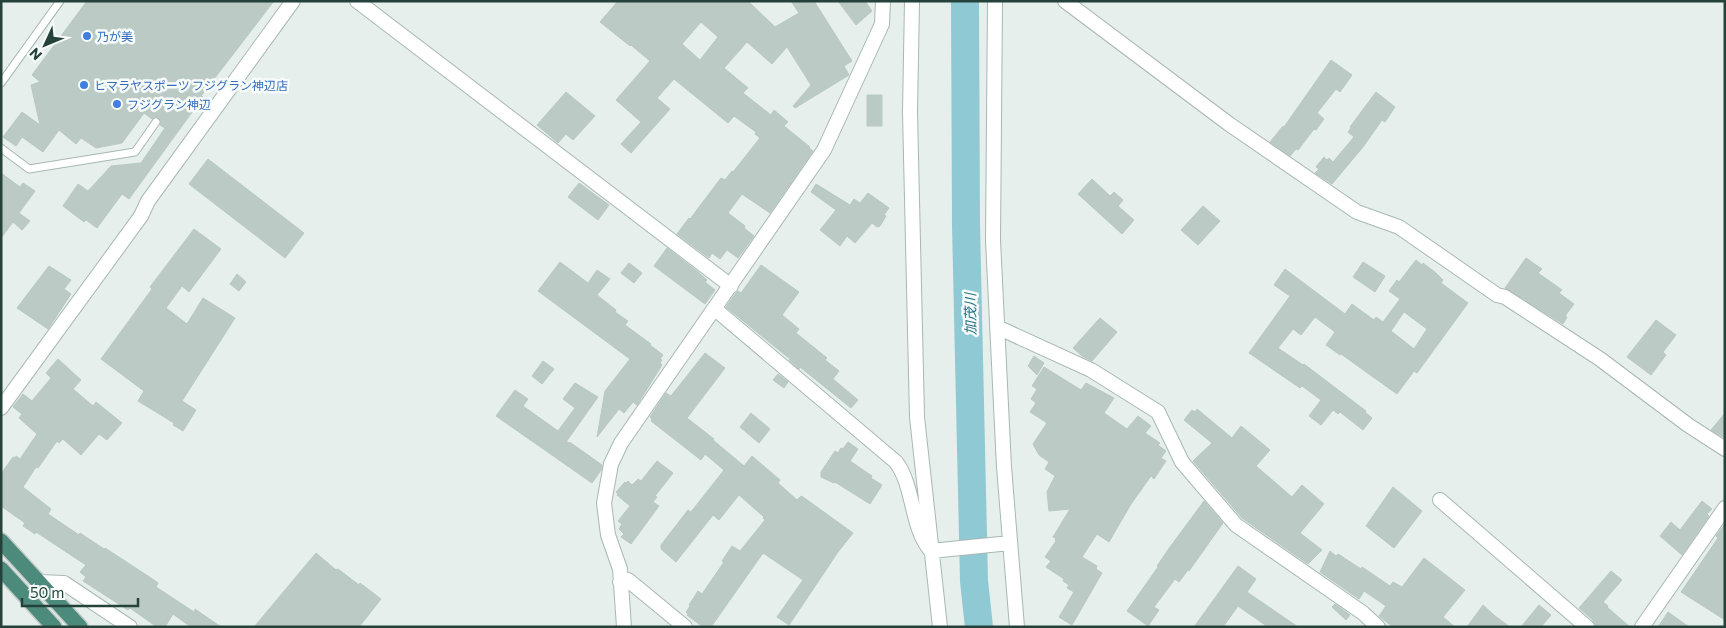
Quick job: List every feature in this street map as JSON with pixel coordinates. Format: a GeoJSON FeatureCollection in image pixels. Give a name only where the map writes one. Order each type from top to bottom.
{"type":"FeatureCollection","features":[{"type":"Feature","properties":{"kind":"highway"},"geometry":{"type":"LineString","coordinates":[[1,541],[80,627]]}},
{"type":"Feature","properties":{"kind":"highway"},"geometry":{"type":"LineString","coordinates":[[1,569],[54,627]]}},
{"type":"Feature","properties":{"kind":"street"},"geometry":{"type":"LineString","coordinates":[[1,408],[141,216],[148,201],[293,1]]}},
{"type":"Feature","properties":{"kind":"street"},"geometry":{"type":"LineString","coordinates":[[357,1],[731,286]]}},
{"type":"Feature","properties":{"kind":"street"},"geometry":{"type":"LineString","coordinates":[[624,627],[620,569],[608,535],[604,503],[611,464],[622,444],[824,150],[882,24],[883,1]]}},
{"type":"Feature","properties":{"kind":"street"},"geometry":{"type":"LineString","coordinates":[[912,1],[910,112],[917,417],[940,627]]}},
{"type":"Feature","properties":{"kind":"street"},"geometry":{"type":"LineString","coordinates":[[995,1],[993,240],[1004,467],[1017,627]]}},
{"type":"Feature","properties":{"kind":"street"},"geometry":{"type":"LineString","coordinates":[[1065,1],[1229,124],[1357,212],[1400,227],[1497,295],[1505,297],[1600,359],[1688,425],[1725,449]]}},
{"type":"Feature","properties":{"kind":"street"},"geometry":{"type":"LineString","coordinates":[[715,308],[896,462],[903,472],[920,530],[931,551]]}},
{"type":"Feature","properties":{"kind":"street"},"geometry":{"type":"LineString","coordinates":[[997,327],[1091,370],[1158,412],[1182,462],[1236,525],[1363,613],[1378,627]]}},
{"type":"Feature","properties":{"kind":"street"},"geometry":{"type":"LineString","coordinates":[[1440,500],[1587,627]]}},
{"type":"Feature","properties":{"kind":"street"},"geometry":{"type":"LineString","coordinates":[[1642,627],[1725,508]]}},
{"type":"Feature","properties":{"kind":"street"},"geometry":{"type":"LineString","coordinates":[[931,551],[1010,543]]}},
{"type":"Feature","properties":{"kind":"street"},"geometry":{"type":"LineString","coordinates":[[620,582],[628,580],[685,627]]}},
{"type":"Feature","properties":{"kind":"street"},"geometry":{"type":"LineString","coordinates":[[40,582],[64,583],[130,627]]}},
{"type":"Feature","properties":{"kind":"lane"},"geometry":{"type":"LineString","coordinates":[[1,83],[60,1]]}},
{"type":"Feature","properties":{"kind":"lane"},"geometry":{"type":"LineString","coordinates":[[1,148],[29,168],[135,152],[156,122]]}},
{"type":"Feature","properties":{"kind":"building","name":"フジグラン神辺"},"geometry":{"type":"Polygon","coordinates":[[[87,1],[274,1],[201,96],[203,97],[129,199],[122,194],[97,228],[86,220],[84,222],[63,206],[78,184],[88,191],[111,166],[141,163],[165,128],[160,125],[159,118],[152,119],[144,113],[122,143],[96,148],[81,138],[76,144],[59,130],[43,152],[22,137],[16,146],[3,137],[22,112],[40,125],[31,85],[40,82],[32,75],[87,1]]]}},
{"type":"Feature","properties":{"kind":"building"},"geometry":{"type":"Polygon","coordinates":[[[618,1],[748,1],[775,27],[799,13],[791,1],[814,1],[852,61],[844,66],[849,75],[795,108],[793,106],[811,85],[787,47],[772,64],[747,42],[724,68],[748,88],[743,93],[771,115],[774,110],[788,122],[784,126],[813,151],[770,213],[742,194],[728,213],[745,226],[744,228],[754,236],[738,258],[727,250],[720,259],[712,253],[709,258],[677,234],[721,178],[725,180],[733,172],[760,138],[755,134],[756,132],[734,116],[728,123],[674,79],[657,98],[670,109],[631,153],[621,144],[641,122],[616,100],[650,61],[600,22],[618,1]],[[701,22],[682,44],[700,60],[718,37],[701,22]]]}},
{"type":"Feature","properties":{"kind":"building"},"geometry":{"type":"Polygon","coordinates":[[[838,1],[865,1],[872,11],[856,25],[838,1]]]}},
{"type":"Feature","properties":{"kind":"building"},"geometry":{"type":"Polygon","coordinates":[[[1331,60],[1352,75],[1340,92],[1336,89],[1317,113],[1324,119],[1316,130],[1314,129],[1298,150],[1296,149],[1290,156],[1270,142],[1284,127],[1331,60]]]}},
{"type":"Feature","properties":{"kind":"building"},"geometry":{"type":"Polygon","coordinates":[[[566,92],[595,116],[573,140],[566,134],[558,143],[537,125],[566,92]]]}},
{"type":"Feature","properties":{"kind":"building"},"geometry":{"type":"Polygon","coordinates":[[[1376,92],[1395,107],[1385,122],[1382,120],[1363,147],[1332,184],[1315,173],[1319,169],[1316,167],[1324,157],[1327,160],[1329,158],[1333,162],[1354,137],[1348,132],[1350,127],[1376,92]]]}},
{"type":"Feature","properties":{"kind":"building"},"geometry":{"type":"Polygon","coordinates":[[[867,95],[882,95],[882,126],[867,126],[867,95]]]}},
{"type":"Feature","properties":{"kind":"building"},"geometry":{"type":"Polygon","coordinates":[[[208,159],[304,233],[285,258],[189,184],[208,159]]]}},
{"type":"Feature","properties":{"kind":"building"},"geometry":{"type":"Polygon","coordinates":[[[1,173],[20,187],[23,183],[35,191],[19,213],[30,221],[22,230],[13,222],[1,238],[1,173]]]}},
{"type":"Feature","properties":{"kind":"building"},"geometry":{"type":"Polygon","coordinates":[[[1092,179],[1110,196],[1114,192],[1123,200],[1118,206],[1134,220],[1122,234],[1078,194],[1092,179]]]}},
{"type":"Feature","properties":{"kind":"building"},"geometry":{"type":"Polygon","coordinates":[[[579,183],[609,205],[598,220],[568,197],[579,183]]]}},
{"type":"Feature","properties":{"kind":"building"},"geometry":{"type":"Polygon","coordinates":[[[816,184],[850,205],[854,199],[860,203],[868,193],[889,208],[884,215],[886,216],[880,226],[877,227],[872,223],[855,243],[847,236],[840,246],[820,230],[836,210],[811,192],[816,184]]]}},
{"type":"Feature","properties":{"kind":"building"},"geometry":{"type":"Polygon","coordinates":[[[1203,206],[1220,221],[1198,245],[1181,230],[1203,206]]]}},
{"type":"Feature","properties":{"kind":"building"},"geometry":{"type":"Polygon","coordinates":[[[194,229],[221,249],[189,292],[182,286],[166,308],[187,324],[203,298],[235,318],[182,401],[196,410],[183,431],[173,425],[174,423],[138,401],[144,391],[101,359],[152,289],[150,287],[194,229]]]}},
{"type":"Feature","properties":{"kind":"building"},"geometry":{"type":"Polygon","coordinates":[[[667,248],[698,272],[707,280],[705,282],[715,290],[705,304],[654,266],[667,248]]]}},
{"type":"Feature","properties":{"kind":"building"},"geometry":{"type":"Polygon","coordinates":[[[1526,258],[1542,269],[1538,273],[1562,290],[1559,293],[1574,304],[1565,316],[1567,317],[1563,324],[1505,288],[1526,258]]]}},
{"type":"Feature","properties":{"kind":"building"},"geometry":{"type":"Polygon","coordinates":[[[1416,260],[1436,273],[1443,280],[1441,283],[1468,303],[1417,373],[1414,371],[1397,394],[1326,345],[1335,332],[1315,317],[1301,335],[1293,329],[1278,348],[1304,364],[1366,411],[1372,418],[1363,430],[1340,412],[1338,414],[1333,410],[1321,425],[1309,416],[1321,400],[1249,353],[1290,296],[1274,285],[1285,269],[1345,314],[1352,304],[1374,320],[1376,317],[1383,322],[1400,299],[1389,291],[1397,280],[1399,282],[1416,260]],[[1404,312],[1391,331],[1414,349],[1427,329],[1404,312]]]}},
{"type":"Feature","properties":{"kind":"building"},"geometry":{"type":"Polygon","coordinates":[[[560,262],[588,283],[597,270],[610,279],[597,295],[628,321],[625,325],[663,355],[660,359],[662,360],[660,363],[662,365],[637,405],[633,402],[624,413],[619,409],[597,437],[605,391],[630,359],[538,291],[560,262]]]}},
{"type":"Feature","properties":{"kind":"building"},"geometry":{"type":"Polygon","coordinates":[[[1363,262],[1385,276],[1375,292],[1353,277],[1363,262]]]}},
{"type":"Feature","properties":{"kind":"building"},"geometry":{"type":"Polygon","coordinates":[[[629,263],[642,273],[634,283],[621,273],[629,263]]]}},
{"type":"Feature","properties":{"kind":"building"},"geometry":{"type":"Polygon","coordinates":[[[761,265],[799,292],[782,315],[799,329],[796,333],[827,358],[825,360],[839,371],[833,379],[858,400],[851,408],[800,367],[799,369],[790,359],[726,307],[738,291],[741,293],[761,265]]]}},
{"type":"Feature","properties":{"kind":"building"},"geometry":{"type":"Polygon","coordinates":[[[49,266],[71,280],[64,289],[71,294],[48,329],[17,308],[49,266]]]}},
{"type":"Feature","properties":{"kind":"building"},"geometry":{"type":"Polygon","coordinates":[[[237,274],[246,282],[239,291],[230,284],[237,274]]]}},
{"type":"Feature","properties":{"kind":"building"},"geometry":{"type":"Polygon","coordinates":[[[1100,318],[1117,332],[1092,361],[1082,356],[1073,348],[1100,318]]]}},
{"type":"Feature","properties":{"kind":"building"},"geometry":{"type":"Polygon","coordinates":[[[1656,320],[1676,335],[1663,352],[1666,355],[1651,375],[1627,357],[1656,320]]]}},
{"type":"Feature","properties":{"kind":"building"},"geometry":{"type":"Polygon","coordinates":[[[705,353],[725,368],[687,418],[744,466],[752,456],[780,480],[778,483],[797,500],[801,496],[803,497],[853,533],[789,625],[777,617],[803,580],[763,553],[711,627],[703,627],[687,615],[686,612],[689,605],[698,591],[702,594],[724,562],[722,561],[732,546],[740,551],[765,520],[739,495],[719,520],[713,515],[676,562],[661,549],[661,545],[688,510],[691,512],[724,470],[705,454],[701,460],[651,421],[650,417],[666,393],[671,396],[705,353]]]}},
{"type":"Feature","properties":{"kind":"building"},"geometry":{"type":"Polygon","coordinates":[[[1034,356],[1044,363],[1037,375],[1028,366],[1034,356]]]}},
{"type":"Feature","properties":{"kind":"building"},"geometry":{"type":"Polygon","coordinates":[[[58,359],[81,380],[73,389],[93,406],[96,402],[122,423],[107,440],[99,434],[81,455],[63,439],[59,443],[57,441],[23,487],[51,509],[48,514],[151,578],[158,583],[156,587],[194,612],[195,609],[221,627],[191,627],[173,614],[165,627],[157,627],[130,608],[128,610],[83,581],[86,577],[80,572],[86,565],[36,532],[35,534],[23,526],[25,523],[1,506],[1,474],[13,457],[15,458],[16,456],[20,459],[37,434],[19,418],[22,414],[13,407],[23,394],[32,401],[51,378],[46,373],[58,359]]]}},
{"type":"Feature","properties":{"kind":"building"},"geometry":{"type":"Polygon","coordinates":[[[543,361],[554,369],[542,384],[532,376],[543,361]]]}},
{"type":"Feature","properties":{"kind":"building"},"geometry":{"type":"Polygon","coordinates":[[[1044,367],[1081,390],[1086,383],[1114,398],[1104,413],[1127,429],[1138,416],[1151,426],[1145,433],[1160,443],[1158,445],[1166,451],[1161,458],[1166,461],[1154,479],[1151,476],[1131,504],[1109,542],[1097,534],[1082,557],[1097,566],[1096,569],[1102,573],[1072,625],[1059,617],[1074,592],[1067,588],[1069,585],[1063,581],[1064,579],[1046,567],[1051,561],[1045,557],[1056,541],[1056,538],[1053,537],[1070,509],[1049,511],[1047,492],[1055,476],[1045,469],[1049,462],[1039,455],[1033,444],[1047,423],[1030,412],[1036,403],[1031,399],[1037,389],[1032,386],[1044,367]]]}},
{"type":"Feature","properties":{"kind":"building"},"geometry":{"type":"Polygon","coordinates":[[[778,374],[788,382],[784,388],[773,380],[778,374]]]}},
{"type":"Feature","properties":{"kind":"building"},"geometry":{"type":"Polygon","coordinates":[[[575,383],[598,397],[566,442],[571,443],[602,465],[601,470],[592,483],[496,416],[515,390],[528,399],[523,406],[558,431],[575,408],[563,399],[575,383]]]}},
{"type":"Feature","properties":{"kind":"building"},"geometry":{"type":"Polygon","coordinates":[[[1197,409],[1232,438],[1241,426],[1270,450],[1256,466],[1292,497],[1302,485],[1324,504],[1300,533],[1322,550],[1308,564],[1242,518],[1193,461],[1212,443],[1184,420],[1192,410],[1195,412],[1197,409]]]}},
{"type":"Feature","properties":{"kind":"building"},"geometry":{"type":"Polygon","coordinates":[[[751,413],[770,429],[759,443],[740,427],[751,413]]]}},
{"type":"Feature","properties":{"kind":"building"},"geometry":{"type":"Polygon","coordinates":[[[1725,413],[1725,438],[1711,430],[1725,413]]]}},
{"type":"Feature","properties":{"kind":"building"},"geometry":{"type":"Polygon","coordinates":[[[848,442],[858,449],[850,461],[882,485],[870,504],[835,482],[821,477],[821,472],[835,451],[838,453],[848,442]]]}},
{"type":"Feature","properties":{"kind":"building"},"geometry":{"type":"Polygon","coordinates":[[[657,461],[673,473],[655,496],[657,497],[653,502],[659,506],[631,544],[621,537],[624,534],[619,529],[622,524],[618,521],[630,506],[616,492],[625,482],[628,481],[632,485],[638,479],[641,481],[657,461]]]}},
{"type":"Feature","properties":{"kind":"building"},"geometry":{"type":"Polygon","coordinates":[[[1393,487],[1422,511],[1394,548],[1366,526],[1393,487]]]}},
{"type":"Feature","properties":{"kind":"building"},"geometry":{"type":"Polygon","coordinates":[[[1204,501],[1223,523],[1189,571],[1179,582],[1175,579],[1154,607],[1159,610],[1148,626],[1127,611],[1204,501]]]}},
{"type":"Feature","properties":{"kind":"building"},"geometry":{"type":"Polygon","coordinates":[[[1702,501],[1712,509],[1682,555],[1660,536],[1671,522],[1680,530],[1702,501]]]}},
{"type":"Feature","properties":{"kind":"building"},"geometry":{"type":"Polygon","coordinates":[[[1724,525],[1725,620],[1681,592],[1718,538],[1716,536],[1724,525]]]}},
{"type":"Feature","properties":{"kind":"building"},"geometry":{"type":"Polygon","coordinates":[[[1330,551],[1361,569],[1362,567],[1390,586],[1393,582],[1402,587],[1424,558],[1465,590],[1443,617],[1455,627],[1393,627],[1379,616],[1386,606],[1364,591],[1359,599],[1320,572],[1330,551]]]}},
{"type":"Feature","properties":{"kind":"building"},"geometry":{"type":"Polygon","coordinates":[[[316,553],[336,570],[338,569],[359,585],[360,583],[381,599],[359,627],[254,627],[316,553]]]}},
{"type":"Feature","properties":{"kind":"building"},"geometry":{"type":"Polygon","coordinates":[[[1238,566],[1256,579],[1247,592],[1298,627],[1268,627],[1238,606],[1223,627],[1194,627],[1238,566]]]}},
{"type":"Feature","properties":{"kind":"building"},"geometry":{"type":"Polygon","coordinates":[[[1611,571],[1622,580],[1603,602],[1630,627],[1596,627],[1593,620],[1579,608],[1611,571]]]}},
{"type":"Feature","properties":{"kind":"building"},"geometry":{"type":"Polygon","coordinates":[[[1335,604],[1350,615],[1346,620],[1332,607],[1335,604]]]}},
{"type":"Feature","properties":{"kind":"building"},"geometry":{"type":"Polygon","coordinates":[[[1483,605],[1495,616],[1510,627],[1467,627],[1483,605]]]}},
{"type":"Feature","properties":{"kind":"building"},"geometry":{"type":"Polygon","coordinates":[[[1539,605],[1551,615],[1541,627],[1521,627],[1539,605]]]}},
{"type":"Feature","properties":{"kind":"building"},"geometry":{"type":"Polygon","coordinates":[[[1668,612],[1689,627],[1658,627],[1668,612]]]}},
{"type":"Feature","properties":{"kind":"waterway","name":"加茂川"},"geometry":{"type":"LineString","coordinates":[[965,1],[966,225],[974,581],[979,627]]}},
{"type":"Feature","properties":{"kind":"place","name":"乃が美"},"geometry":{"type":"Point","coordinates":[87,36]}},
{"type":"Feature","properties":{"kind":"place","name":"ヒマラヤスポーツ フジグラン神辺店"},"geometry":{"type":"Point","coordinates":[84,85]}},
{"type":"Feature","properties":{"kind":"place","name":"フジグラン神辺"},"geometry":{"type":"Point","coordinates":[117,104]}}]}
